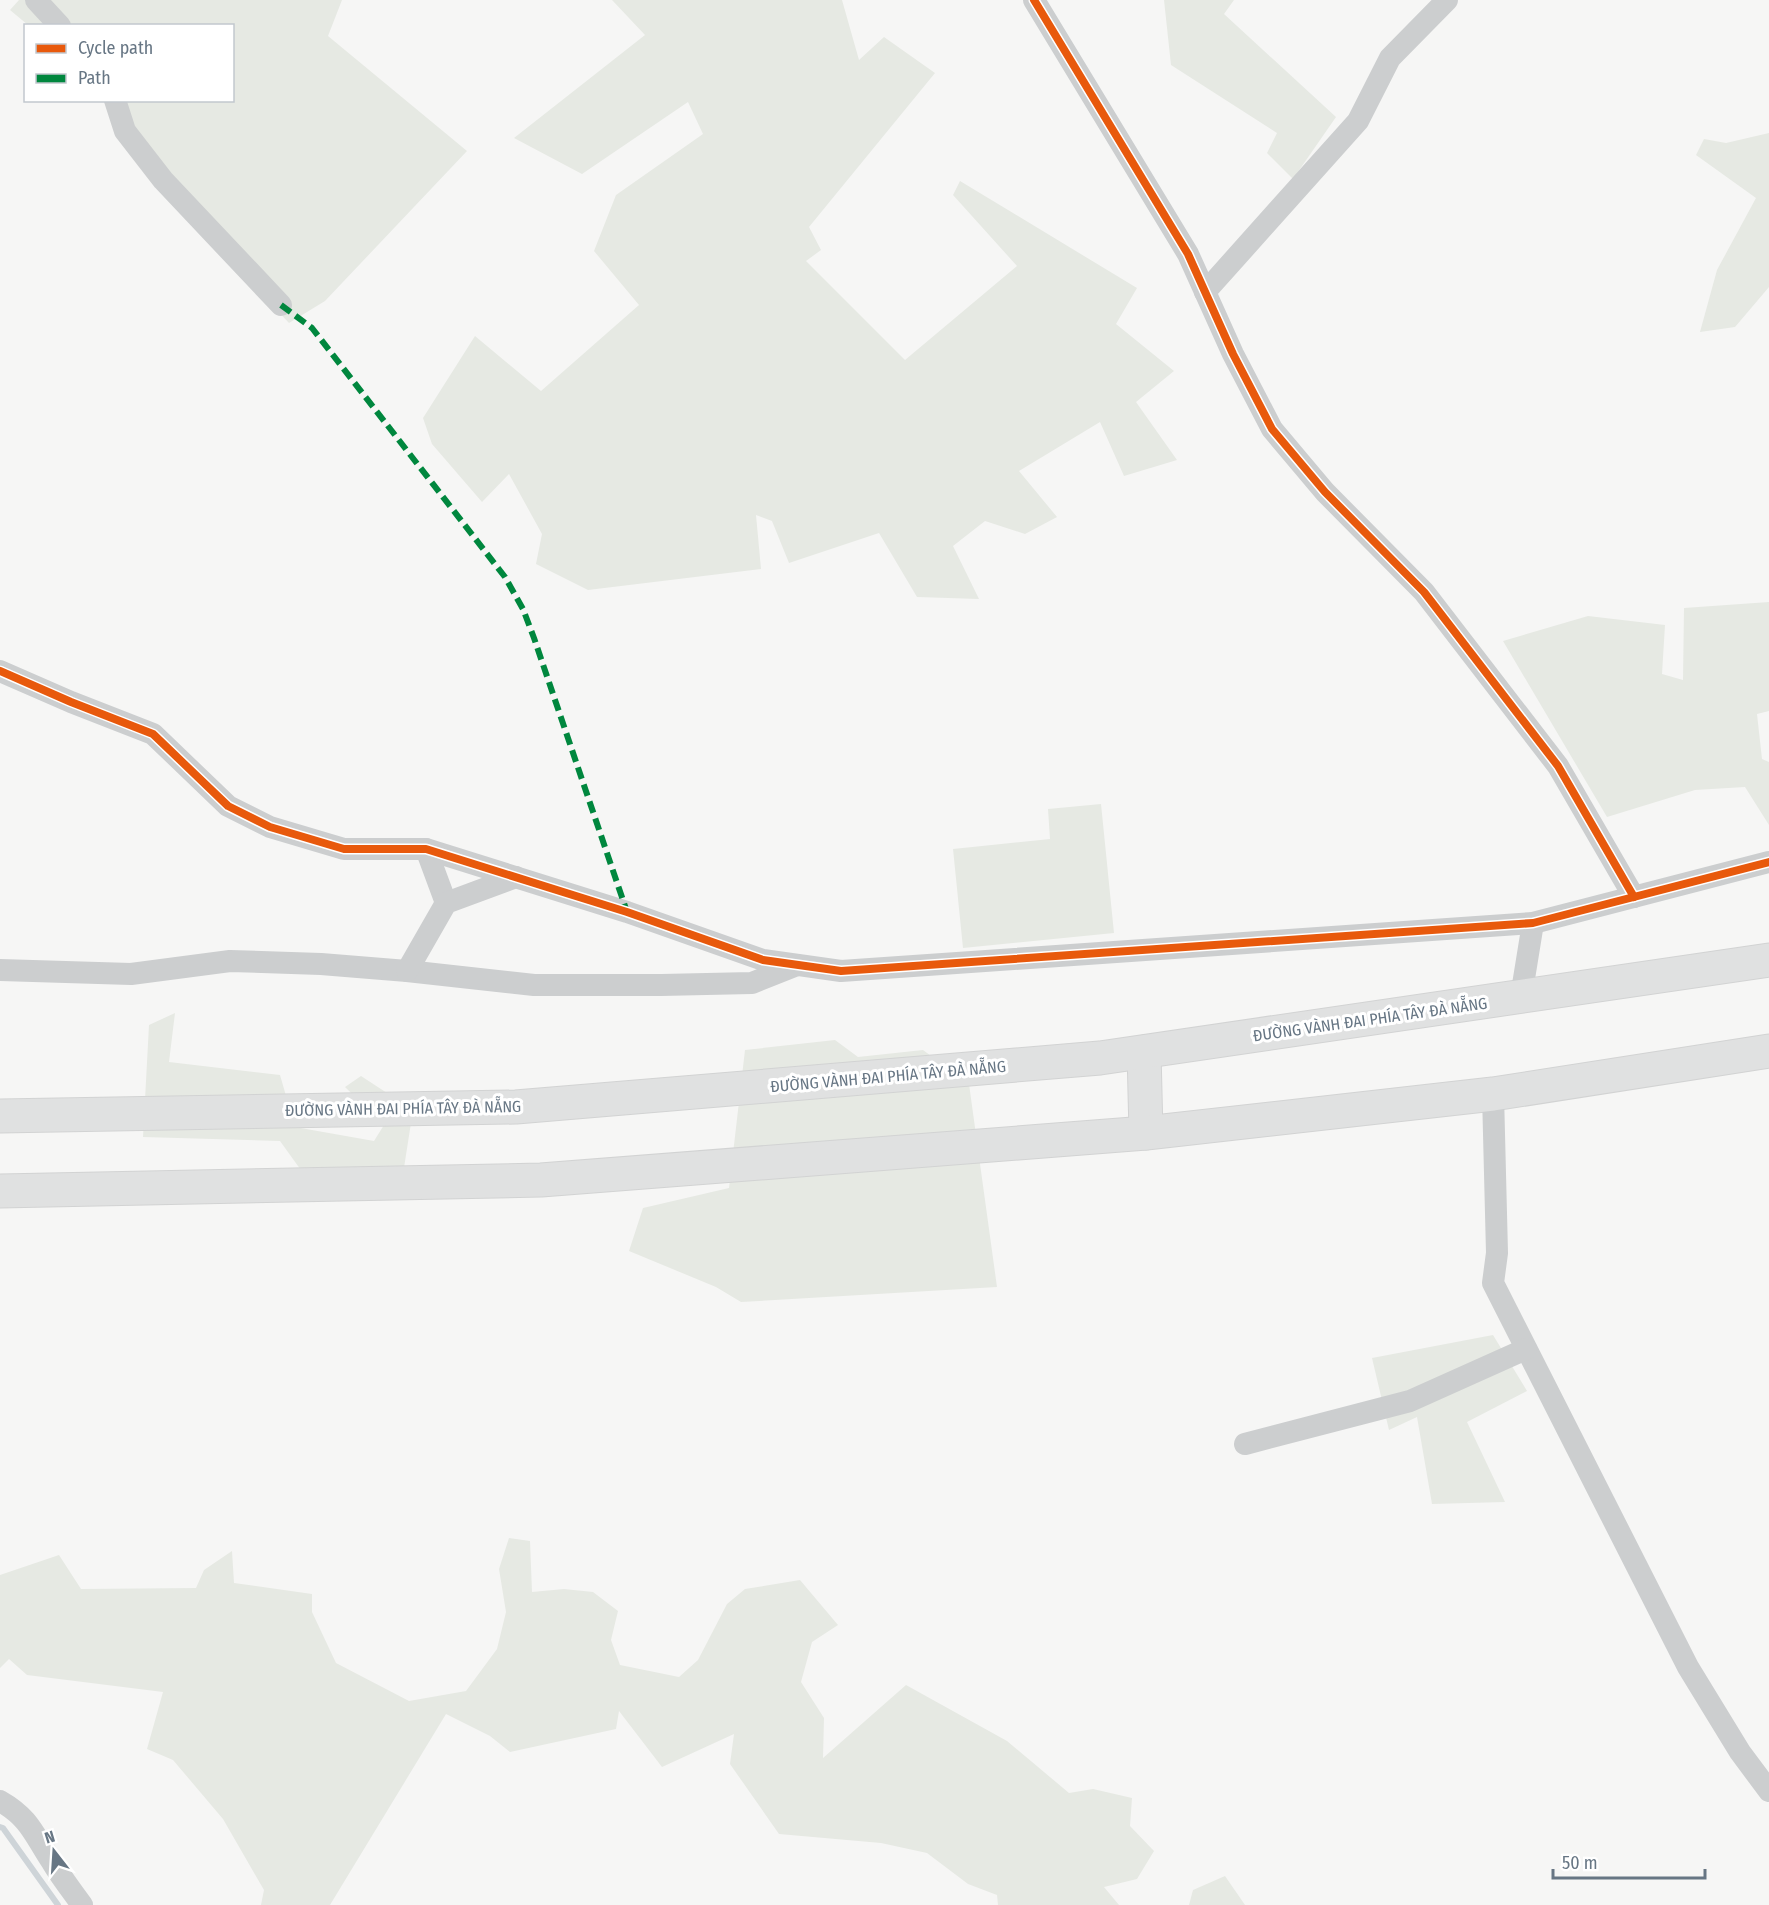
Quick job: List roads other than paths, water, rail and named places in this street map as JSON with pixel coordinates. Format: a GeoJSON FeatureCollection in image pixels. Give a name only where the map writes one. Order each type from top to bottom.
{"type":"FeatureCollection","features":[{"type":"Feature","properties":{"kind":"main road","name":"ĐƯỜNG VÀNH ĐAI PHÍA TÂY ĐÀ NẴNG"},"geometry":{"type":"LineString","coordinates":[[0,1116],[516,1107],[1100,1058],[1769,960]]}},
{"type":"Feature","properties":{"kind":"main road"},"geometry":{"type":"LineString","coordinates":[[0,1191],[541,1180],[1146,1133],[1493,1094],[1769,1051]]}},
{"type":"Feature","properties":{"kind":"main road"},"geometry":{"type":"LineString","coordinates":[[1144,1052],[1146,1133]]}},
{"type":"Feature","properties":{"kind":"street"},"geometry":{"type":"LineString","coordinates":[[36,0],[58,24]]}},
{"type":"Feature","properties":{"kind":"street"},"geometry":{"type":"LineString","coordinates":[[1034,0],[1188,254],[1233,354],[1272,429],[1325,492],[1424,592],[1558,766],[1634,897]]}},
{"type":"Feature","properties":{"kind":"street"},"geometry":{"type":"LineString","coordinates":[[1205,292],[1358,121],[1390,58],[1447,0]]}},
{"type":"Feature","properties":{"kind":"street"},"geometry":{"type":"LineString","coordinates":[[116,102],[125,131],[163,180],[281,305]]}},
{"type":"Feature","properties":{"kind":"street"},"geometry":{"type":"LineString","coordinates":[[0,671],[153,734],[228,806],[270,828],[344,849],[426,849],[627,912],[763,960],[841,971],[1533,923],[1769,862]]}},
{"type":"Feature","properties":{"kind":"street"},"geometry":{"type":"LineString","coordinates":[[426,849],[446,903]]}},
{"type":"Feature","properties":{"kind":"street"},"geometry":{"type":"LineString","coordinates":[[407,971],[446,903],[516,877]]}},
{"type":"Feature","properties":{"kind":"street"},"geometry":{"type":"LineString","coordinates":[[1521,997],[1533,923]]}},
{"type":"Feature","properties":{"kind":"street"},"geometry":{"type":"LineString","coordinates":[[0,970],[130,974],[230,961],[321,964],[534,985],[661,985],[752,983],[797,965]]}},
{"type":"Feature","properties":{"kind":"street"},"geometry":{"type":"LineString","coordinates":[[1493,1094],[1497,1253],[1493,1282],[1688,1667],[1734,1744],[1769,1791]]}},
{"type":"Feature","properties":{"kind":"street"},"geometry":{"type":"LineString","coordinates":[[1245,1444],[1410,1401],[1526,1349]]}},
{"type":"Feature","properties":{"kind":"street"},"geometry":{"type":"LineString","coordinates":[[0,1801],[26,1820],[50,1860],[82,1905]]}},
{"type":"Feature","properties":{"kind":"waterway"},"geometry":{"type":"LineString","coordinates":[[0,1827],[3,1828],[58,1905]]}}]}
